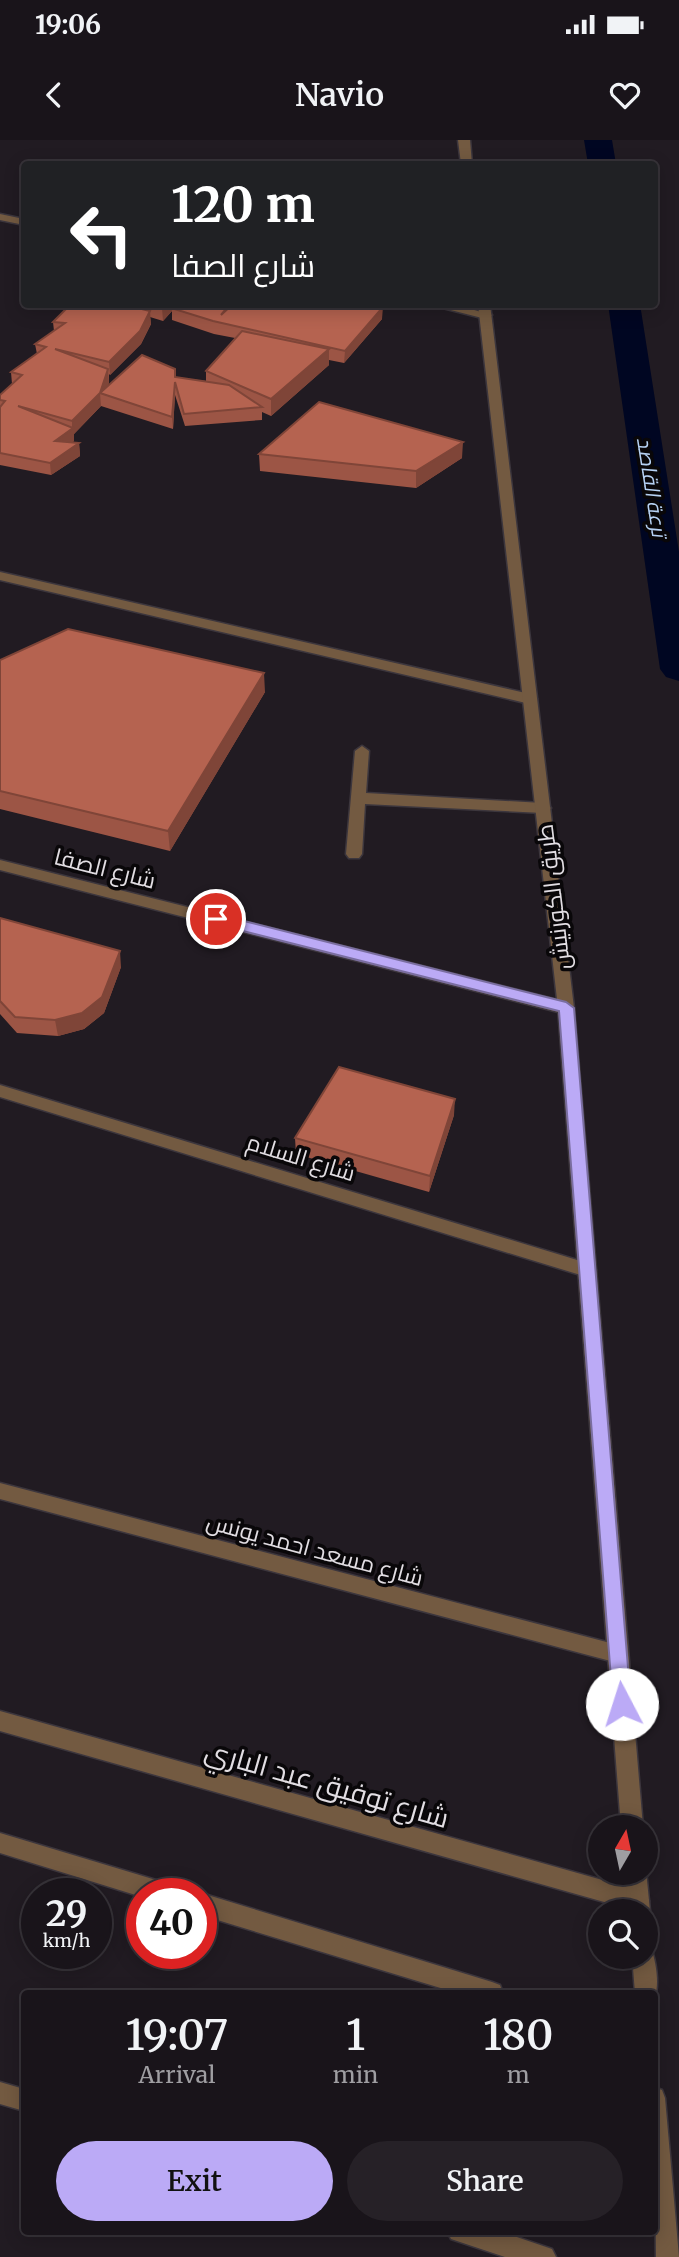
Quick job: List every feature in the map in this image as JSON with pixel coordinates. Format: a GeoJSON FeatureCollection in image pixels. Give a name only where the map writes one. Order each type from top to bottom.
{"type":"FeatureCollection","features":[{"type":"Feature","properties":{"kind":"street"},"geometry":{"type":"LineString","coordinates":[[464,140],[467,161]]}},
{"type":"Feature","properties":{"kind":"street"},"geometry":{"type":"LineString","coordinates":[[0,218],[21,222]]}},
{"type":"Feature","properties":{"kind":"street","name":"طريق الكورنيش"},"geometry":{"type":"LineString","coordinates":[[485,310],[566,1008],[631,1815]]}},
{"type":"Feature","properties":{"kind":"street"},"geometry":{"type":"LineString","coordinates":[[0,576],[530,699]]}},
{"type":"Feature","properties":{"kind":"street"},"geometry":{"type":"LineString","coordinates":[[354,854],[362,751]]}},
{"type":"Feature","properties":{"kind":"street"},"geometry":{"type":"LineString","coordinates":[[358,797],[543,808]]}},
{"type":"Feature","properties":{"kind":"street","name":"شارع الصفا"},"geometry":{"type":"LineString","coordinates":[[0,865],[566,1008]]}},
{"type":"Feature","properties":{"kind":"street","name":"شارع السلام"},"geometry":{"type":"LineString","coordinates":[[0,1091],[587,1270]]}},
{"type":"Feature","properties":{"kind":"street","name":"شارع مسعد احمد يونس"},"geometry":{"type":"LineString","coordinates":[[0,1491],[618,1654]]}},
{"type":"Feature","properties":{"kind":"street","name":"شارع توفيق عبد الباري"},"geometry":{"type":"LineString","coordinates":[[0,1721],[615,1899]]}},
{"type":"Feature","properties":{"kind":"street"},"geometry":{"type":"LineString","coordinates":[[0,1843],[126,1882]]}},
{"type":"Feature","properties":{"kind":"street"},"geometry":{"type":"LineString","coordinates":[[217,1909],[482,1990]]}},
{"type":"Feature","properties":{"kind":"street"},"geometry":{"type":"LineString","coordinates":[[644,1969],[646,1990]]}},
{"type":"Feature","properties":{"kind":"street"},"geometry":{"type":"LineString","coordinates":[[0,2093],[21,2099]]}},
{"type":"Feature","properties":{"kind":"street"},"geometry":{"type":"LineString","coordinates":[[658,2147],[667,2257]]}},
{"type":"Feature","properties":{"kind":"street"},"geometry":{"type":"LineString","coordinates":[[472,2235],[544,2257]]}},
{"type":"Feature","properties":{"kind":"building"},"geometry":{"type":"Polygon","coordinates":[[[67,308],[138,308],[150,311],[140,331],[109,362],[55,349],[108,369],[100,393],[72,421],[18,406],[73,428],[55,441],[79,443],[50,463],[0,453],[0,407],[5,401],[0,400],[0,395],[22,375],[11,372],[46,347],[35,344],[65,323],[53,322],[67,308]]]}},
{"type":"Feature","properties":{"kind":"building"},"geometry":{"type":"Polygon","coordinates":[[[171,308],[227,308],[221,315],[229,308],[382,308],[345,351],[213,321],[171,308]]]}},
{"type":"Feature","properties":{"kind":"building"},"geometry":{"type":"Polygon","coordinates":[[[242,331],[329,349],[271,399],[206,371],[242,331]]]}},
{"type":"Feature","properties":{"kind":"building"},"geometry":{"type":"Polygon","coordinates":[[[142,355],[175,369],[175,377],[229,385],[262,407],[184,414],[175,382],[172,417],[100,393],[142,355]]]}},
{"type":"Feature","properties":{"kind":"building"},"geometry":{"type":"Polygon","coordinates":[[[319,402],[463,442],[416,471],[259,454],[319,402]]]}},
{"type":"Feature","properties":{"kind":"building"},"geometry":{"type":"Polygon","coordinates":[[[68,629],[264,673],[168,831],[0,791],[0,660],[68,629]]]}},
{"type":"Feature","properties":{"kind":"building"},"geometry":{"type":"Polygon","coordinates":[[[0,918],[120,951],[102,997],[82,1013],[55,1020],[15,1017],[0,1001],[0,918]]]}},
{"type":"Feature","properties":{"kind":"building"},"geometry":{"type":"Polygon","coordinates":[[[339,1067],[455,1099],[430,1176],[295,1138],[339,1067]]]}},
{"type":"Feature","properties":{"kind":"waterway","name":"ترعة القاصد"},"geometry":{"type":"LineString","coordinates":[[598,140],[602,161]]}},
{"type":"Feature","properties":{"kind":"waterway","name":"ترعة القاصد"},"geometry":{"type":"LineString","coordinates":[[625,308],[679,669]]}},
{"type":"Feature","properties":{"kind":"route"},"geometry":{"type":"LineString","coordinates":[[216,919],[566,1008],[622,1704]]}}]}
